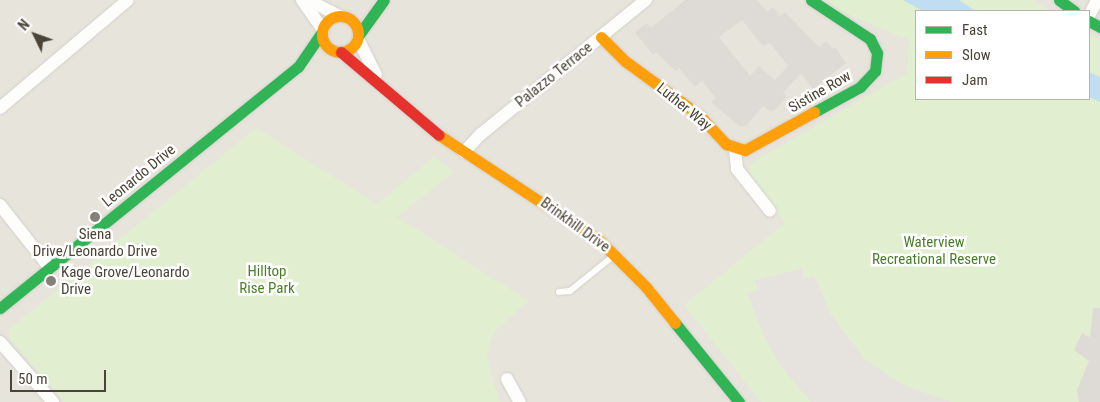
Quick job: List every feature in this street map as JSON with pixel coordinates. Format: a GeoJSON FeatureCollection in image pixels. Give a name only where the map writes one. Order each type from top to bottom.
{"type":"FeatureCollection","features":[{"type":"Feature","properties":{"kind":"street"},"geometry":{"type":"LineString","coordinates":[[0,108],[128,0]]}},
{"type":"Feature","properties":{"kind":"street"},"geometry":{"type":"LineString","coordinates":[[302,0],[322,31],[328,48],[340,52],[352,48],[380,3]]}},
{"type":"Feature","properties":{"kind":"street"},"geometry":{"type":"LineString","coordinates":[[308,0],[356,24],[358,38]]}},
{"type":"Feature","properties":{"kind":"street","name":"Palazzo Terrace"},"geometry":{"type":"LineString","coordinates":[[464,152],[481,134],[646,0]]}},
{"type":"Feature","properties":{"kind":"street","name":"Sistine Row"},"geometry":{"type":"LineString","coordinates":[[735,148],[745,150],[756,147],[860,87],[876,71],[877,53],[870,39],[811,0]]}},
{"type":"Feature","properties":{"kind":"street"},"geometry":{"type":"LineString","coordinates":[[1059,0],[1073,10]]}},
{"type":"Feature","properties":{"kind":"street"},"geometry":{"type":"LineString","coordinates":[[1090,14],[1097,0]]}},
{"type":"Feature","properties":{"kind":"street"},"geometry":{"type":"LineString","coordinates":[[322,31],[329,20],[380,3]]}},
{"type":"Feature","properties":{"kind":"street","name":"Leonardo Drive"},"geometry":{"type":"LineString","coordinates":[[0,308],[298,67],[322,31]]}},
{"type":"Feature","properties":{"kind":"street","name":"Luther Way"},"geometry":{"type":"LineString","coordinates":[[601,37],[625,61],[699,116],[720,139],[735,148]]}},
{"type":"Feature","properties":{"kind":"street","name":"Brinkhill Drive"},"geometry":{"type":"LineString","coordinates":[[358,38],[380,82]]}},
{"type":"Feature","properties":{"kind":"street","name":"Leonardo Drive"},"geometry":{"type":"LineString","coordinates":[[298,67],[340,52]]}},
{"type":"Feature","properties":{"kind":"street","name":"Brinkhill Drive"},"geometry":{"type":"LineString","coordinates":[[340,52],[380,82],[424,122],[464,152],[571,218],[614,254],[646,287],[739,402]]}},
{"type":"Feature","properties":{"kind":"street"},"geometry":{"type":"LineString","coordinates":[[735,148],[737,169],[770,211]]}},
{"type":"Feature","properties":{"kind":"street"},"geometry":{"type":"LineString","coordinates":[[0,205],[50,268]]}},
{"type":"Feature","properties":{"kind":"street"},"geometry":{"type":"LineString","coordinates":[[1,341],[53,402]]}},
{"type":"Feature","properties":{"kind":"street"},"geometry":{"type":"LineString","coordinates":[[507,379],[520,402]]}},
{"type":"Feature","properties":{"kind":"lane"},"geometry":{"type":"LineString","coordinates":[[559,292],[570,291],[614,254]]}},
{"type":"Feature","properties":{"kind":"shaded area"},"geometry":{"type":"Polygon","coordinates":[[[0,0],[1100,0],[1100,402],[0,402],[0,0]]]}},
{"type":"Feature","properties":{"kind":"shaded area"},"geometry":{"type":"Polygon","coordinates":[[[802,269],[804,279],[814,276],[831,315],[866,360],[901,384],[951,402],[811,402],[783,369],[765,338],[747,293],[758,290],[755,280],[802,269]]]}},
{"type":"Feature","properties":{"kind":"green space","name":"Waterview Recreational Reserve"},"geometry":{"type":"Polygon","coordinates":[[[826,0],[1034,0],[1048,10],[915,10],[915,100],[1090,100],[1090,34],[1100,39],[1100,402],[761,402],[684,305],[785,223],[748,174],[751,163],[907,73],[909,40],[851,16],[826,0]]]}},
{"type":"Feature","properties":{"kind":"green space","name":"Hilltop Rise Park"},"geometry":{"type":"Polygon","coordinates":[[[256,128],[377,204],[434,157],[454,172],[397,217],[529,301],[496,330],[487,353],[490,371],[500,402],[64,402],[10,339],[9,329],[256,128]]]}},
{"type":"Feature","properties":{"kind":"water"},"geometry":{"type":"Polygon","coordinates":[[[903,0],[959,0],[974,10],[921,10],[903,0]]]}},
{"type":"Feature","properties":{"kind":"water"},"geometry":{"type":"Polygon","coordinates":[[[1090,72],[1100,77],[1100,102],[1090,97],[1090,72]]]}},
{"type":"Feature","properties":{"kind":"building"},"geometry":{"type":"Polygon","coordinates":[[[685,0],[757,0],[767,12],[773,7],[780,16],[785,12],[819,47],[826,41],[833,49],[835,47],[846,63],[813,89],[801,73],[783,93],[787,96],[777,108],[771,112],[763,106],[746,126],[739,126],[711,102],[716,98],[702,81],[695,87],[679,68],[676,71],[656,52],[653,55],[635,32],[647,23],[651,28],[685,0]],[[742,20],[719,37],[750,76],[759,66],[775,80],[788,66],[770,43],[763,46],[742,20]]]}},
{"type":"Feature","properties":{"kind":"building"},"geometry":{"type":"Polygon","coordinates":[[[1093,308],[1100,308],[1100,402],[1079,402],[1077,390],[1089,361],[1074,350],[1082,333],[1090,337],[1093,308]]]}},
{"type":"Feature","properties":{"kind":"traffic: fast"},"geometry":{"type":"LineString","coordinates":[[358,36],[384,0]]}},
{"type":"Feature","properties":{"kind":"traffic: fast"},"geometry":{"type":"LineString","coordinates":[[811,0],[870,39],[877,53],[875,71],[860,87],[814,112]]}},
{"type":"Feature","properties":{"kind":"traffic: fast"},"geometry":{"type":"LineString","coordinates":[[1059,0],[1073,10]]}},
{"type":"Feature","properties":{"kind":"traffic: fast"},"geometry":{"type":"LineString","coordinates":[[1090,22],[1100,27]]}},
{"type":"Feature","properties":{"kind":"traffic: fast"},"geometry":{"type":"LineString","coordinates":[[0,308],[298,67],[322,32]]}},
{"type":"Feature","properties":{"kind":"traffic: fast"},"geometry":{"type":"LineString","coordinates":[[675,323],[739,402]]}},
{"type":"Feature","properties":{"kind":"traffic: slow"},"geometry":{"type":"LineString","coordinates":[[340,16],[347,17],[353,21],[357,27],[358,34],[357,41],[353,47],[347,51],[340,52],[333,51],[327,47],[323,41],[322,34],[323,27],[327,21],[333,17],[340,16]]}},
{"type":"Feature","properties":{"kind":"traffic: slow"},"geometry":{"type":"LineString","coordinates":[[601,37],[625,61],[699,115],[726,144],[745,150],[814,112]]}},
{"type":"Feature","properties":{"kind":"traffic: slow"},"geometry":{"type":"LineString","coordinates":[[439,135],[600,241],[646,287],[675,323]]}},
{"type":"Feature","properties":{"kind":"traffic: jam"},"geometry":{"type":"LineString","coordinates":[[341,52],[439,135]]}},
{"type":"Feature","properties":{"kind":"place","name":"Siena Drive/Leonardo Drive"},"geometry":{"type":"Point","coordinates":[95,217]}},
{"type":"Feature","properties":{"kind":"place","name":"Kage Grove/Leonardo Drive"},"geometry":{"type":"Point","coordinates":[51,281]}}]}
